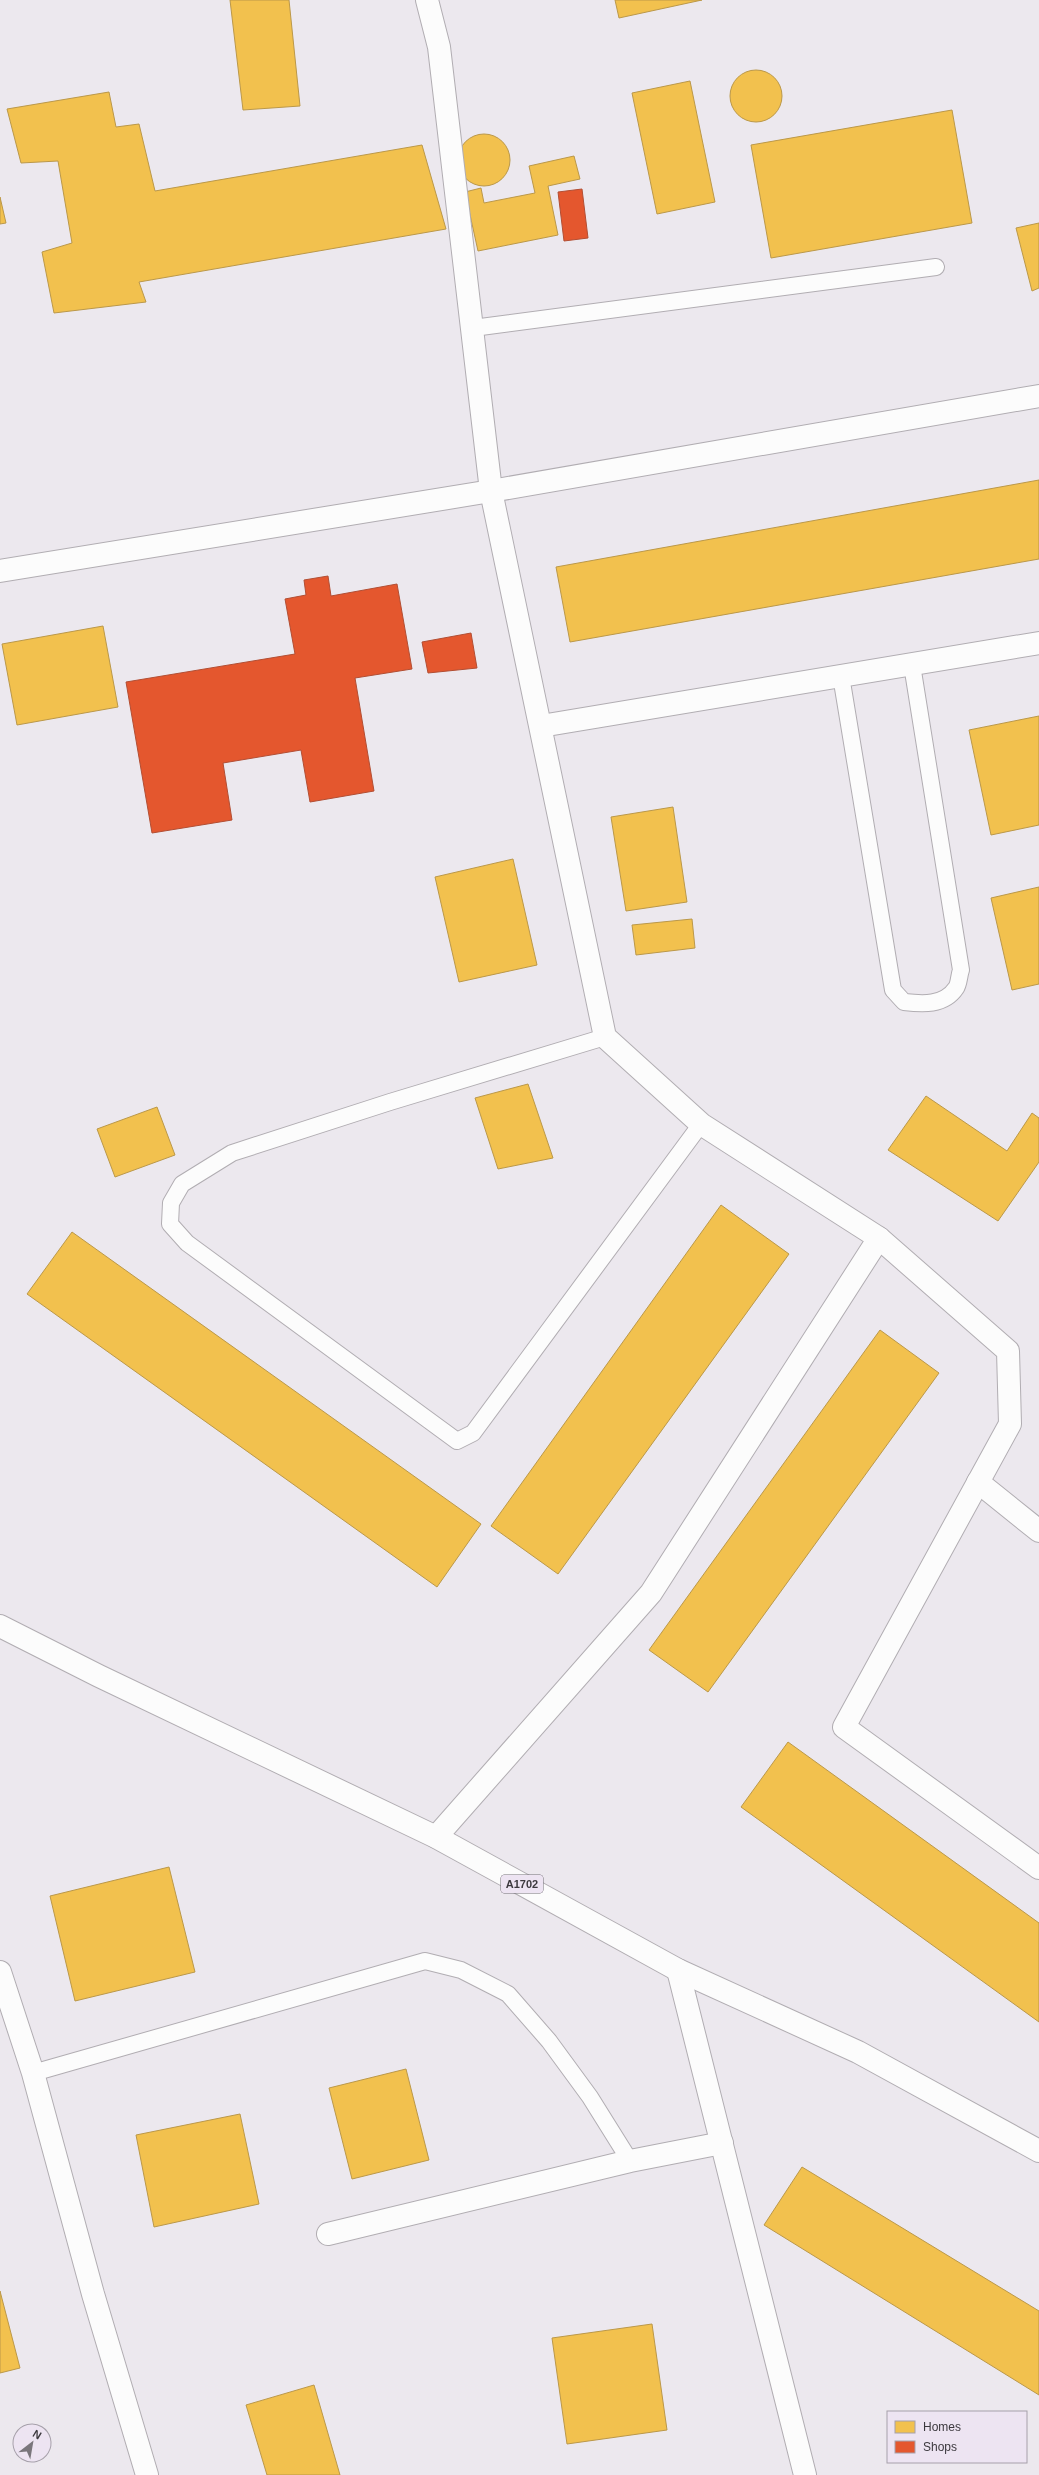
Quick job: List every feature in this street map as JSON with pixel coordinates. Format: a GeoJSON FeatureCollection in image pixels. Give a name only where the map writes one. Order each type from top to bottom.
{"type":"FeatureCollection","features":[{"type":"Feature","properties":{"kind":"main road"},"geometry":{"type":"LineString","coordinates":[[427,0],[439,46],[491,490],[605,1037],[700,1124],[879,1238],[1008,1351],[1010,1424],[844,1727],[1039,1868]]}},
{"type":"Feature","properties":{"kind":"main road"},"geometry":{"type":"LineString","coordinates":[[1,568],[491,490],[1039,396]]}},
{"type":"Feature","properties":{"kind":"main road"},"geometry":{"type":"LineString","coordinates":[[540,726],[1039,643]]}},
{"type":"Feature","properties":{"kind":"main road"},"geometry":{"type":"LineString","coordinates":[[436,1837],[651,1593],[879,1238]]}},
{"type":"Feature","properties":{"kind":"main road"},"geometry":{"type":"LineString","coordinates":[[978,1482],[1039,1531]]}},
{"type":"Feature","properties":{"kind":"main road","name":"A1702"},"geometry":{"type":"LineString","coordinates":[[0,1626],[99,1676],[436,1837],[678,1970],[858,2052],[1039,2151]]}},
{"type":"Feature","properties":{"kind":"main road"},"geometry":{"type":"LineString","coordinates":[[678,1970],[804,2475]]}},
{"type":"Feature","properties":{"kind":"main road"},"geometry":{"type":"LineString","coordinates":[[0,1972],[33,2073],[93,2294],[147,2475]]}},
{"type":"Feature","properties":{"kind":"main road"},"geometry":{"type":"LineString","coordinates":[[328,2234],[630,2161],[722,2144]]}},
{"type":"Feature","properties":{"kind":"lane"},"geometry":{"type":"LineString","coordinates":[[473,328],[936,268]]}},
{"type":"Feature","properties":{"kind":"lane"},"geometry":{"type":"LineString","coordinates":[[841,676],[893,990],[904,1002],[927,1005],[946,998],[956,988],[961,970],[912,664]]}},
{"type":"Feature","properties":{"kind":"lane"},"geometry":{"type":"LineString","coordinates":[[605,1037],[398,1100],[232,1153],[182,1184],[171,1202],[170,1224],[187,1243],[457,1441],[473,1433],[700,1124]]}},
{"type":"Feature","properties":{"kind":"lane"},"geometry":{"type":"LineString","coordinates":[[33,2073],[425,1961],[462,1970],[508,1994],[549,2041],[590,2097],[630,2161]]}},
{"type":"Feature","properties":{"kind":"building: Homes"},"geometry":{"type":"Polygon","coordinates":[[[230,0],[289,0],[300,106],[243,110],[230,0]]]}},
{"type":"Feature","properties":{"kind":"building: Homes"},"geometry":{"type":"Polygon","coordinates":[[[615,0],[702,0],[619,18],[615,0]]]}},
{"type":"Feature","properties":{"kind":"building: Homes"},"geometry":{"type":"Polygon","coordinates":[[[756,70],[766,72],[774,78],[780,86],[782,96],[780,106],[774,114],[766,120],[756,122],[746,120],[738,114],[732,106],[730,96],[732,86],[738,78],[746,72],[756,70]]]}},
{"type":"Feature","properties":{"kind":"building: Homes"},"geometry":{"type":"Polygon","coordinates":[[[690,81],[715,202],[657,214],[632,93],[690,81]]]}},
{"type":"Feature","properties":{"kind":"building: Homes"},"geometry":{"type":"Polygon","coordinates":[[[109,92],[116,127],[139,124],[155,191],[422,145],[446,229],[139,282],[146,302],[54,313],[42,252],[72,243],[58,161],[21,163],[7,109],[109,92]]]}},
{"type":"Feature","properties":{"kind":"building: Homes"},"geometry":{"type":"Polygon","coordinates":[[[952,110],[972,223],[771,258],[751,145],[952,110]]]}},
{"type":"Feature","properties":{"kind":"building: Homes"},"geometry":{"type":"Polygon","coordinates":[[[484,134],[494,136],[502,142],[508,150],[510,160],[508,170],[502,178],[494,184],[484,186],[474,184],[466,178],[460,170],[458,160],[460,150],[466,142],[474,136],[484,134]]]}},
{"type":"Feature","properties":{"kind":"building: Homes"},"geometry":{"type":"Polygon","coordinates":[[[574,156],[580,179],[548,186],[558,235],[478,251],[465,192],[481,188],[484,203],[535,193],[529,166],[574,156]]]}},
{"type":"Feature","properties":{"kind":"building: Homes"},"geometry":{"type":"Polygon","coordinates":[[[0,197],[6,223],[0,224],[0,197]]]}},
{"type":"Feature","properties":{"kind":"building: Homes"},"geometry":{"type":"Polygon","coordinates":[[[1039,223],[1039,288],[1032,291],[1016,228],[1039,223]]]}},
{"type":"Feature","properties":{"kind":"building: Homes"},"geometry":{"type":"Polygon","coordinates":[[[1039,480],[1039,559],[570,642],[556,567],[1039,480]]]}},
{"type":"Feature","properties":{"kind":"building: Homes"},"geometry":{"type":"Polygon","coordinates":[[[103,626],[118,707],[17,725],[2,644],[103,626]]]}},
{"type":"Feature","properties":{"kind":"building: Homes"},"geometry":{"type":"Polygon","coordinates":[[[1039,716],[1039,825],[991,835],[969,730],[1039,716]]]}},
{"type":"Feature","properties":{"kind":"building: Homes"},"geometry":{"type":"Polygon","coordinates":[[[673,807],[687,902],[626,911],[611,817],[673,807]]]}},
{"type":"Feature","properties":{"kind":"building: Homes"},"geometry":{"type":"Polygon","coordinates":[[[513,859],[537,965],[459,982],[435,877],[513,859]]]}},
{"type":"Feature","properties":{"kind":"building: Homes"},"geometry":{"type":"Polygon","coordinates":[[[1039,887],[1039,984],[1012,990],[991,898],[1039,887]]]}},
{"type":"Feature","properties":{"kind":"building: Homes"},"geometry":{"type":"Polygon","coordinates":[[[692,919],[695,948],[636,955],[632,925],[692,919]]]}},
{"type":"Feature","properties":{"kind":"building: Homes"},"geometry":{"type":"Polygon","coordinates":[[[528,1084],[553,1158],[498,1169],[475,1098],[528,1084]]]}},
{"type":"Feature","properties":{"kind":"building: Homes"},"geometry":{"type":"Polygon","coordinates":[[[926,1096],[1007,1151],[1032,1113],[1039,1118],[1039,1162],[998,1221],[888,1150],[926,1096]]]}},
{"type":"Feature","properties":{"kind":"building: Homes"},"geometry":{"type":"Polygon","coordinates":[[[157,1107],[175,1155],[115,1177],[97,1129],[157,1107]]]}},
{"type":"Feature","properties":{"kind":"building: Homes"},"geometry":{"type":"Polygon","coordinates":[[[721,1205],[789,1254],[558,1574],[491,1526],[721,1205]]]}},
{"type":"Feature","properties":{"kind":"building: Homes"},"geometry":{"type":"Polygon","coordinates":[[[72,1232],[481,1524],[437,1587],[27,1294],[72,1232]]]}},
{"type":"Feature","properties":{"kind":"building: Homes"},"geometry":{"type":"Polygon","coordinates":[[[880,1330],[939,1373],[708,1692],[649,1650],[880,1330]]]}},
{"type":"Feature","properties":{"kind":"building: Homes"},"geometry":{"type":"Polygon","coordinates":[[[788,1742],[1039,1923],[1039,2022],[741,1807],[788,1742]]]}},
{"type":"Feature","properties":{"kind":"building: Homes"},"geometry":{"type":"Polygon","coordinates":[[[169,1867],[195,1972],[75,2001],[50,1896],[169,1867]]]}},
{"type":"Feature","properties":{"kind":"building: Homes"},"geometry":{"type":"Polygon","coordinates":[[[406,2069],[429,2160],[352,2179],[329,2088],[406,2069]]]}},
{"type":"Feature","properties":{"kind":"building: Homes"},"geometry":{"type":"Polygon","coordinates":[[[240,2114],[259,2204],[154,2227],[136,2135],[240,2114]]]}},
{"type":"Feature","properties":{"kind":"building: Homes"},"geometry":{"type":"Polygon","coordinates":[[[802,2167],[1039,2311],[1039,2395],[764,2225],[802,2167]]]}},
{"type":"Feature","properties":{"kind":"building: Homes"},"geometry":{"type":"Polygon","coordinates":[[[0,2291],[20,2368],[0,2373],[0,2291]]]}},
{"type":"Feature","properties":{"kind":"building: Homes"},"geometry":{"type":"Polygon","coordinates":[[[652,2324],[667,2430],[567,2444],[552,2338],[652,2324]]]}},
{"type":"Feature","properties":{"kind":"building: Homes"},"geometry":{"type":"Polygon","coordinates":[[[314,2385],[340,2475],[267,2475],[246,2405],[314,2385]]]}},
{"type":"Feature","properties":{"kind":"building: Shops"},"geometry":{"type":"Polygon","coordinates":[[[582,189],[588,238],[564,241],[558,192],[582,189]]]}},
{"type":"Feature","properties":{"kind":"building: Shops"},"geometry":{"type":"Polygon","coordinates":[[[328,576],[331,596],[397,584],[412,669],[355,678],[374,791],[310,802],[301,750],[223,763],[232,820],[152,833],[126,682],[295,654],[285,599],[306,595],[304,580],[328,576]]]}},
{"type":"Feature","properties":{"kind":"building: Shops"},"geometry":{"type":"Polygon","coordinates":[[[471,633],[477,668],[428,673],[422,642],[471,633]]]}}]}
